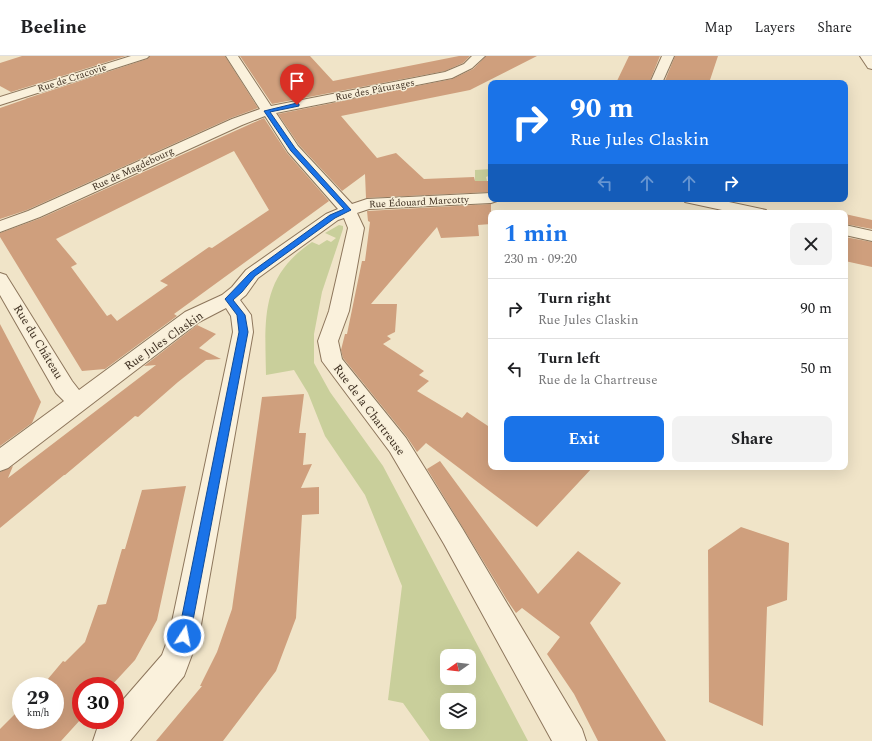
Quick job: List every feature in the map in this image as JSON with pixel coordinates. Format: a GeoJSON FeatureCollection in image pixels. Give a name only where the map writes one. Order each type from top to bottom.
{"type":"FeatureCollection","features":[{"type":"Feature","properties":{"kind":"street","name":"Rue de Cracovie"},"geometry":{"type":"LineString","coordinates":[[0,101],[143,56]]}},
{"type":"Feature","properties":{"kind":"street","name":"Rue de la Chartreuse"},"geometry":{"type":"LineString","coordinates":[[232,56],[293,150],[348,210],[356,228],[339,311],[328,341],[332,361],[398,445],[453,536],[570,741]]}},
{"type":"Feature","properties":{"kind":"street","name":"Rue des Pâturages"},"geometry":{"type":"LineString","coordinates":[[267,111],[448,75],[468,66],[479,56]]}},
{"type":"Feature","properties":{"kind":"street"},"geometry":{"type":"LineString","coordinates":[[657,80],[668,56]]}},
{"type":"Feature","properties":{"kind":"street"},"geometry":{"type":"LineString","coordinates":[[866,56],[872,66]]}},
{"type":"Feature","properties":{"kind":"street","name":"Rue de Magdebourg"},"geometry":{"type":"LineString","coordinates":[[0,227],[34,214],[237,122],[267,111]]}},
{"type":"Feature","properties":{"kind":"street","name":"Rue Édouard Marcotty"},"geometry":{"type":"LineString","coordinates":[[348,210],[367,204],[488,198]]}},
{"type":"Feature","properties":{"kind":"street"},"geometry":{"type":"LineString","coordinates":[[706,202],[745,210]]}},
{"type":"Feature","properties":{"kind":"street","name":"Rue Jules Claskin"},"geometry":{"type":"LineString","coordinates":[[0,461],[192,317],[229,299],[258,270],[332,217],[348,210]]}},
{"type":"Feature","properties":{"kind":"street"},"geometry":{"type":"LineString","coordinates":[[848,231],[872,236]]}},
{"type":"Feature","properties":{"kind":"street","name":"Rue du Château"},"geometry":{"type":"LineString","coordinates":[[0,279],[64,387],[78,403]]}},
{"type":"Feature","properties":{"kind":"street"},"geometry":{"type":"LineString","coordinates":[[109,741],[173,665],[184,636],[243,332],[241,315],[229,299]]}},
{"type":"Feature","properties":{"kind":"green space"},"geometry":{"type":"Polygon","coordinates":[[[488,169],[488,176],[486,177],[487,181],[475,181],[475,170],[488,169]]]}},
{"type":"Feature","properties":{"kind":"green space"},"geometry":{"type":"Polygon","coordinates":[[[339,225],[343,226],[322,292],[314,334],[314,363],[330,392],[383,466],[528,741],[430,741],[403,703],[388,700],[402,586],[365,495],[325,436],[308,393],[294,370],[266,375],[266,318],[274,285],[283,270],[295,255],[312,242],[319,245],[327,240],[331,242],[336,238],[325,233],[339,225]]]}},
{"type":"Feature","properties":{"kind":"building"},"geometry":{"type":"Polygon","coordinates":[[[22,56],[126,56],[11,92],[0,86],[0,63],[22,56]]]}},
{"type":"Feature","properties":{"kind":"building"},"geometry":{"type":"Polygon","coordinates":[[[150,56],[225,56],[258,108],[231,118],[27,210],[0,219],[0,108],[147,59],[150,56]]]}},
{"type":"Feature","properties":{"kind":"building"},"geometry":{"type":"Polygon","coordinates":[[[240,56],[310,56],[333,81],[459,56],[470,56],[463,63],[445,71],[272,104],[240,56]]]}},
{"type":"Feature","properties":{"kind":"building"},"geometry":{"type":"Polygon","coordinates":[[[486,56],[537,56],[470,90],[341,116],[377,158],[396,153],[424,179],[474,177],[475,181],[488,181],[488,192],[366,198],[365,174],[342,191],[299,145],[278,114],[452,79],[473,69],[486,56]]]}},
{"type":"Feature","properties":{"kind":"building"},"geometry":{"type":"Polygon","coordinates":[[[629,56],[660,56],[650,80],[617,80],[629,56]]]}},
{"type":"Feature","properties":{"kind":"building"},"geometry":{"type":"Polygon","coordinates":[[[675,56],[718,56],[710,80],[665,80],[675,56]]]}},
{"type":"Feature","properties":{"kind":"building"},"geometry":{"type":"Polygon","coordinates":[[[264,118],[287,153],[329,201],[174,314],[177,316],[105,369],[82,371],[0,237],[0,233],[41,218],[264,118]],[[234,151],[56,239],[77,264],[71,267],[107,316],[111,314],[117,321],[168,285],[160,281],[209,247],[212,248],[269,210],[234,151]]]}},
{"type":"Feature","properties":{"kind":"building"},"geometry":{"type":"Polygon","coordinates":[[[491,204],[491,210],[488,210],[488,224],[478,225],[479,236],[441,238],[437,227],[371,304],[397,304],[395,332],[387,336],[391,339],[383,344],[424,371],[419,375],[429,381],[417,391],[462,418],[467,412],[488,426],[488,470],[590,470],[537,527],[426,443],[417,452],[407,437],[343,358],[341,350],[345,334],[347,334],[362,261],[365,261],[370,222],[368,221],[367,211],[491,204]]]}},
{"type":"Feature","properties":{"kind":"building"},"geometry":{"type":"Polygon","coordinates":[[[848,215],[872,220],[872,229],[848,225],[848,215]]]}},
{"type":"Feature","properties":{"kind":"building"},"geometry":{"type":"Polygon","coordinates":[[[848,238],[872,242],[872,267],[848,262],[848,238]]]}},
{"type":"Feature","properties":{"kind":"building"},"geometry":{"type":"Polygon","coordinates":[[[0,324],[41,402],[32,423],[0,446],[0,324]]]}},
{"type":"Feature","properties":{"kind":"building"},"geometry":{"type":"Polygon","coordinates":[[[197,325],[216,334],[199,348],[221,359],[206,360],[138,417],[135,416],[0,528],[0,472],[13,466],[8,478],[156,365],[144,366],[197,325]]]}},
{"type":"Feature","properties":{"kind":"building"},"geometry":{"type":"Polygon","coordinates":[[[304,394],[299,433],[306,433],[303,465],[312,464],[301,488],[319,487],[319,514],[302,515],[296,618],[276,671],[223,741],[156,741],[202,686],[200,686],[217,652],[232,609],[262,397],[304,394]]]}},
{"type":"Feature","properties":{"kind":"building"},"geometry":{"type":"Polygon","coordinates":[[[440,461],[538,594],[578,551],[621,583],[590,623],[666,741],[598,741],[574,694],[547,654],[560,637],[522,608],[516,613],[507,600],[427,469],[440,461]]]}},
{"type":"Feature","properties":{"kind":"building"},"geometry":{"type":"Polygon","coordinates":[[[186,486],[157,620],[135,660],[119,677],[72,677],[72,729],[61,741],[0,741],[0,729],[12,717],[12,729],[64,729],[64,677],[50,677],[63,661],[65,662],[85,642],[98,605],[106,604],[122,549],[125,549],[142,490],[186,486]]]}},
{"type":"Feature","properties":{"kind":"building"},"geometry":{"type":"Polygon","coordinates":[[[741,527],[789,543],[787,600],[767,607],[763,726],[709,702],[708,550],[741,527]]]}},
{"type":"Feature","properties":{"kind":"route"},"geometry":{"type":"LineString","coordinates":[[184,636],[243,332],[241,315],[229,299],[239,291],[252,274],[332,217],[348,210],[293,150],[267,111],[297,105]]}}]}
